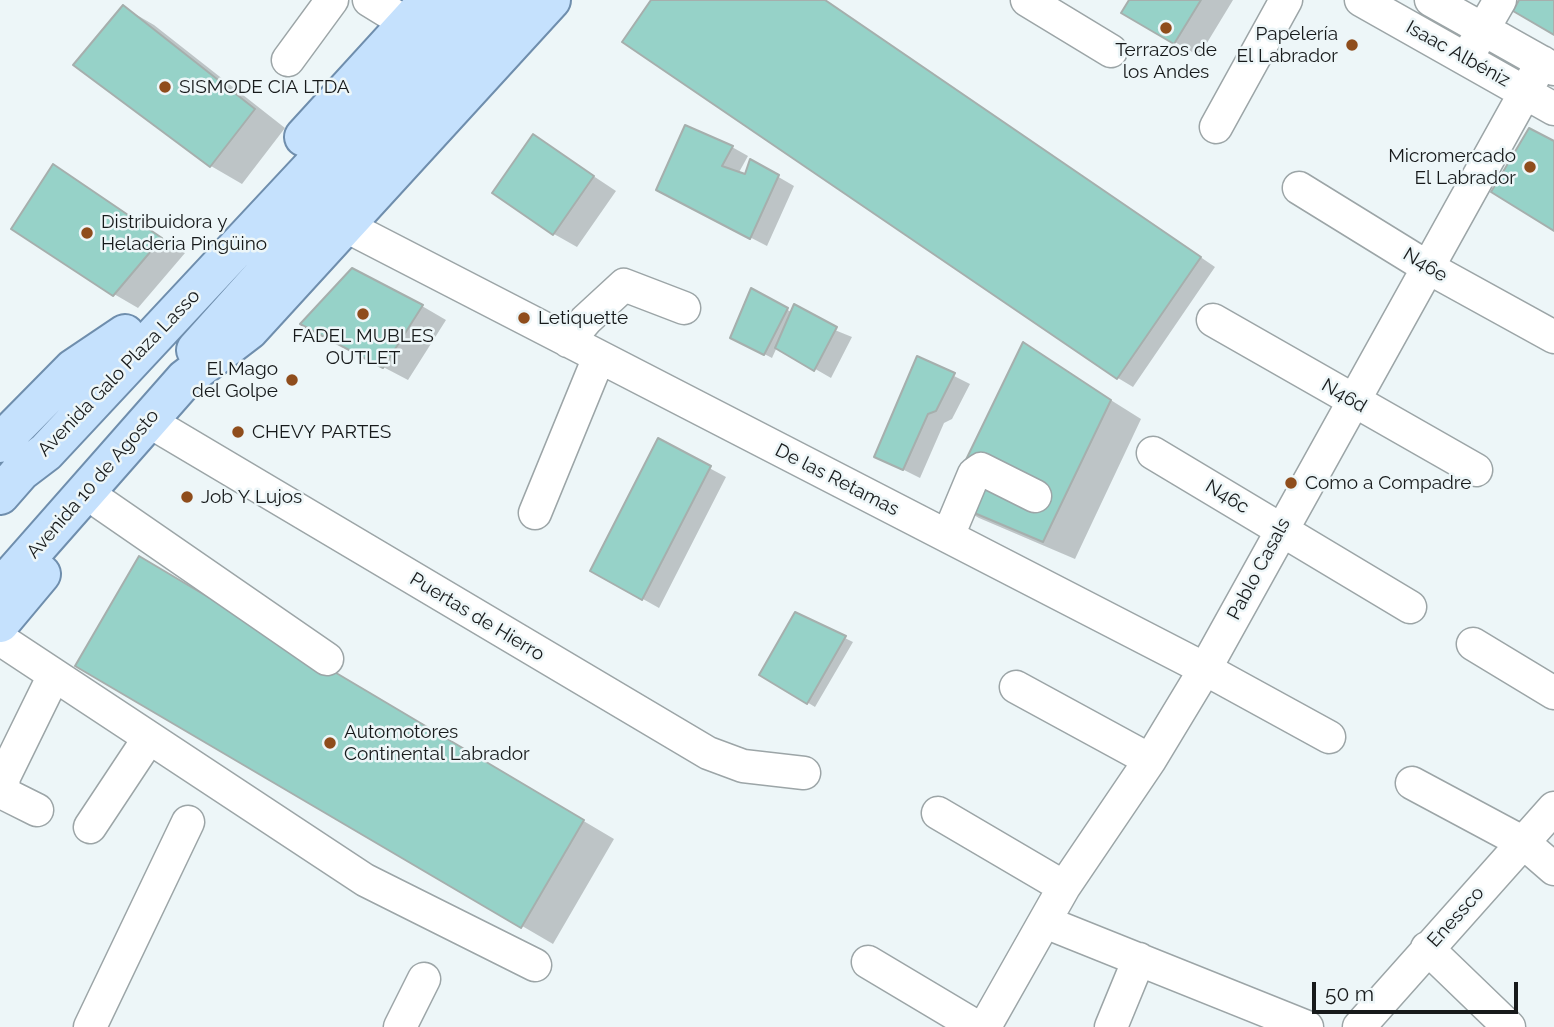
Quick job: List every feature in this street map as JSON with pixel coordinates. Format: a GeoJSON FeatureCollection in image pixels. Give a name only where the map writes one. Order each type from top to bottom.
{"type":"FeatureCollection","features":[{"type":"Feature","properties":{"kind":"main road","name":"Avenida Galo Plaza Lasso"},"geometry":{"type":"LineString","coordinates":[[7,470],[46,453],[468,0]]}},
{"type":"Feature","properties":{"kind":"main road","name":"Avenida Galo Plaza Lasso"},"geometry":{"type":"LineString","coordinates":[[186,379],[191,355],[510,0]]}},
{"type":"Feature","properties":{"kind":"main road"},"geometry":{"type":"LineString","coordinates":[[0,623],[162,429],[249,330],[551,0]]}},
{"type":"Feature","properties":{"kind":"main road","name":"Avenida Galo Plaza Lasso"},"geometry":{"type":"LineString","coordinates":[[7,470],[125,334],[418,12]]}},
{"type":"Feature","properties":{"kind":"main road"},"geometry":{"type":"LineString","coordinates":[[186,379],[249,330]]}},
{"type":"Feature","properties":{"kind":"main road","name":"Avenida 10 de Agosto"},"geometry":{"type":"LineString","coordinates":[[0,589],[186,379]]}},
{"type":"Feature","properties":{"kind":"street"},"geometry":{"type":"LineString","coordinates":[[288,60],[332,0]]}},
{"type":"Feature","properties":{"kind":"street"},"geometry":{"type":"LineString","coordinates":[[369,0],[418,12]]}},
{"type":"Feature","properties":{"kind":"street"},"geometry":{"type":"LineString","coordinates":[[1027,0],[1111,51]]}},
{"type":"Feature","properties":{"kind":"street"},"geometry":{"type":"LineString","coordinates":[[1216,127],[1286,0]]}},
{"type":"Feature","properties":{"kind":"street","name":"Isaac Albéniz"},"geometry":{"type":"LineString","coordinates":[[1361,0],[1554,108]]}},
{"type":"Feature","properties":{"kind":"street","name":"Isaac Albéniz"},"geometry":{"type":"LineString","coordinates":[[1431,0],[1548,66]]}},
{"type":"Feature","properties":{"kind":"street"},"geometry":{"type":"LineString","coordinates":[[1466,58],[1500,0]]}},
{"type":"Feature","properties":{"kind":"street","name":"Pablo Casals"},"geometry":{"type":"LineString","coordinates":[[979,1027],[987,1023],[1064,887],[1150,760],[1205,669],[1427,267],[1526,93],[1548,66]]}},
{"type":"Feature","properties":{"kind":"street","name":"N46e"},"geometry":{"type":"LineString","coordinates":[[1299,188],[1427,267],[1554,337]]}},
{"type":"Feature","properties":{"kind":"street","name":"De las Retamas"},"geometry":{"type":"LineString","coordinates":[[344,225],[1205,669],[1329,737]]}},
{"type":"Feature","properties":{"kind":"street"},"geometry":{"type":"LineString","coordinates":[[568,341],[586,320],[624,285],[684,308]]}},
{"type":"Feature","properties":{"kind":"street","name":"N46d"},"geometry":{"type":"LineString","coordinates":[[1213,320],[1476,470]]}},
{"type":"Feature","properties":{"kind":"street"},"geometry":{"type":"LineString","coordinates":[[535,513],[599,357]]}},
{"type":"Feature","properties":{"kind":"street","name":"Puertas de Hierro"},"geometry":{"type":"LineString","coordinates":[[162,429],[708,753],[743,766],[804,773]]}},
{"type":"Feature","properties":{"kind":"street","name":"N46c"},"geometry":{"type":"LineString","coordinates":[[1153,453],[1410,607]]}},
{"type":"Feature","properties":{"kind":"street"},"geometry":{"type":"LineString","coordinates":[[948,537],[974,474],[981,470],[1035,496]]}},
{"type":"Feature","properties":{"kind":"street"},"geometry":{"type":"LineString","coordinates":[[101,503],[327,659]]}},
{"type":"Feature","properties":{"kind":"street"},"geometry":{"type":"LineString","coordinates":[[0,639],[365,880],[535,965]]}},
{"type":"Feature","properties":{"kind":"street"},"geometry":{"type":"LineString","coordinates":[[1473,644],[1554,693]]}},
{"type":"Feature","properties":{"kind":"street"},"geometry":{"type":"LineString","coordinates":[[37,810],[6,795],[4,777],[54,675]]}},
{"type":"Feature","properties":{"kind":"street"},"geometry":{"type":"LineString","coordinates":[[1016,687],[1150,760]]}},
{"type":"Feature","properties":{"kind":"street"},"geometry":{"type":"LineString","coordinates":[[90,827],[149,738]]}},
{"type":"Feature","properties":{"kind":"street"},"geometry":{"type":"LineString","coordinates":[[1412,783],[1524,843],[1554,869]]}},
{"type":"Feature","properties":{"kind":"street","name":"Enessco"},"geometry":{"type":"LineString","coordinates":[[1359,1027],[1554,808]]}},
{"type":"Feature","properties":{"kind":"street"},"geometry":{"type":"LineString","coordinates":[[938,813],[1064,887]]}},
{"type":"Feature","properties":{"kind":"street"},"geometry":{"type":"LineString","coordinates":[[90,1027],[188,822]]}},
{"type":"Feature","properties":{"kind":"street"},"geometry":{"type":"LineString","coordinates":[[1045,922],[1139,959],[1273,1020],[1307,1027]]}},
{"type":"Feature","properties":{"kind":"street"},"geometry":{"type":"LineString","coordinates":[[1427,948],[1509,1027]]}},
{"type":"Feature","properties":{"kind":"street"},"geometry":{"type":"LineString","coordinates":[[1111,1027],[1139,959]]}},
{"type":"Feature","properties":{"kind":"street"},"geometry":{"type":"LineString","coordinates":[[868,962],[979,1027]]}},
{"type":"Feature","properties":{"kind":"street"},"geometry":{"type":"LineString","coordinates":[[400,1027],[424,979]]}},
{"type":"Feature","properties":{"kind":"building"},"geometry":{"type":"Polygon","coordinates":[[[651,0],[825,0],[1201,257],[1117,379],[622,42],[651,0]]]}},
{"type":"Feature","properties":{"kind":"building","name":"Terrazos de los Andes"},"geometry":{"type":"Polygon","coordinates":[[[1129,0],[1201,0],[1174,44],[1121,13],[1129,0]]]}},
{"type":"Feature","properties":{"kind":"building"},"geometry":{"type":"Polygon","coordinates":[[[1519,0],[1554,0],[1554,35],[1513,11],[1519,0]]]}},
{"type":"Feature","properties":{"kind":"building","name":"SISMODE CIA LTDA"},"geometry":{"type":"Polygon","coordinates":[[[123,5],[255,109],[210,167],[73,65],[123,5]]]}},
{"type":"Feature","properties":{"kind":"building"},"geometry":{"type":"Polygon","coordinates":[[[685,125],[733,146],[722,166],[745,174],[750,159],[779,175],[750,239],[656,190],[685,125]]]}},
{"type":"Feature","properties":{"kind":"building","name":"Micromercado El Labrador"},"geometry":{"type":"Polygon","coordinates":[[[1529,128],[1554,141],[1554,231],[1491,192],[1529,128]]]}},
{"type":"Feature","properties":{"kind":"building"},"geometry":{"type":"Polygon","coordinates":[[[533,134],[594,176],[553,235],[492,193],[533,134]]]}},
{"type":"Feature","properties":{"kind":"building","name":"Distribuidora y Heladeria Pingüino"},"geometry":{"type":"Polygon","coordinates":[[[53,164],[162,238],[113,296],[11,229],[53,164]]]}},
{"type":"Feature","properties":{"kind":"building","name":"FADEL MUBLES OUTLET"},"geometry":{"type":"Polygon","coordinates":[[[352,268],[423,305],[383,368],[300,324],[352,268]]]}},
{"type":"Feature","properties":{"kind":"building"},"geometry":{"type":"Polygon","coordinates":[[[751,288],[788,308],[764,355],[730,338],[751,288]]]}},
{"type":"Feature","properties":{"kind":"building"},"geometry":{"type":"Polygon","coordinates":[[[794,304],[837,327],[814,371],[775,348],[794,304]]]}},
{"type":"Feature","properties":{"kind":"building"},"geometry":{"type":"Polygon","coordinates":[[[1023,342],[1111,400],[1043,542],[946,501],[1023,342]]]}},
{"type":"Feature","properties":{"kind":"building"},"geometry":{"type":"Polygon","coordinates":[[[917,356],[955,373],[936,411],[928,414],[903,470],[874,457],[917,356]]]}},
{"type":"Feature","properties":{"kind":"building"},"geometry":{"type":"Polygon","coordinates":[[[658,438],[711,466],[642,600],[590,571],[658,438]]]}},
{"type":"Feature","properties":{"kind":"building","name":"Automotores Continental Labrador"},"geometry":{"type":"Polygon","coordinates":[[[139,556],[584,820],[521,928],[75,666],[139,556]]]}},
{"type":"Feature","properties":{"kind":"building"},"geometry":{"type":"Polygon","coordinates":[[[795,612],[846,636],[807,704],[759,675],[795,612]]]}},
{"type":"Feature","properties":{"kind":"place","name":"Terrazos de los Andes"},"geometry":{"type":"Point","coordinates":[1166,28]}},
{"type":"Feature","properties":{"kind":"place","name":"Papelería El Labrador"},"geometry":{"type":"Point","coordinates":[1352,45]}},
{"type":"Feature","properties":{"kind":"place","name":"SISMODE CIA LTDA"},"geometry":{"type":"Point","coordinates":[165,87]}},
{"type":"Feature","properties":{"kind":"place","name":"Micromercado El Labrador"},"geometry":{"type":"Point","coordinates":[1530,167]}},
{"type":"Feature","properties":{"kind":"place","name":"Distribuidora y Heladeria Pingüino"},"geometry":{"type":"Point","coordinates":[87,233]}},
{"type":"Feature","properties":{"kind":"place","name":"FADEL MUBLES OUTLET"},"geometry":{"type":"Point","coordinates":[363,314]}},
{"type":"Feature","properties":{"kind":"place","name":"Letiquette"},"geometry":{"type":"Point","coordinates":[524,318]}},
{"type":"Feature","properties":{"kind":"place","name":"El Mago del Golpe"},"geometry":{"type":"Point","coordinates":[292,380]}},
{"type":"Feature","properties":{"kind":"place","name":"CHEVY PARTES"},"geometry":{"type":"Point","coordinates":[238,432]}},
{"type":"Feature","properties":{"kind":"place","name":"Como a Compadre"},"geometry":{"type":"Point","coordinates":[1291,483]}},
{"type":"Feature","properties":{"kind":"place","name":"Job Y Lujos"},"geometry":{"type":"Point","coordinates":[187,497]}},
{"type":"Feature","properties":{"kind":"place","name":"Automotores Continental Labrador"},"geometry":{"type":"Point","coordinates":[330,743]}}]}
